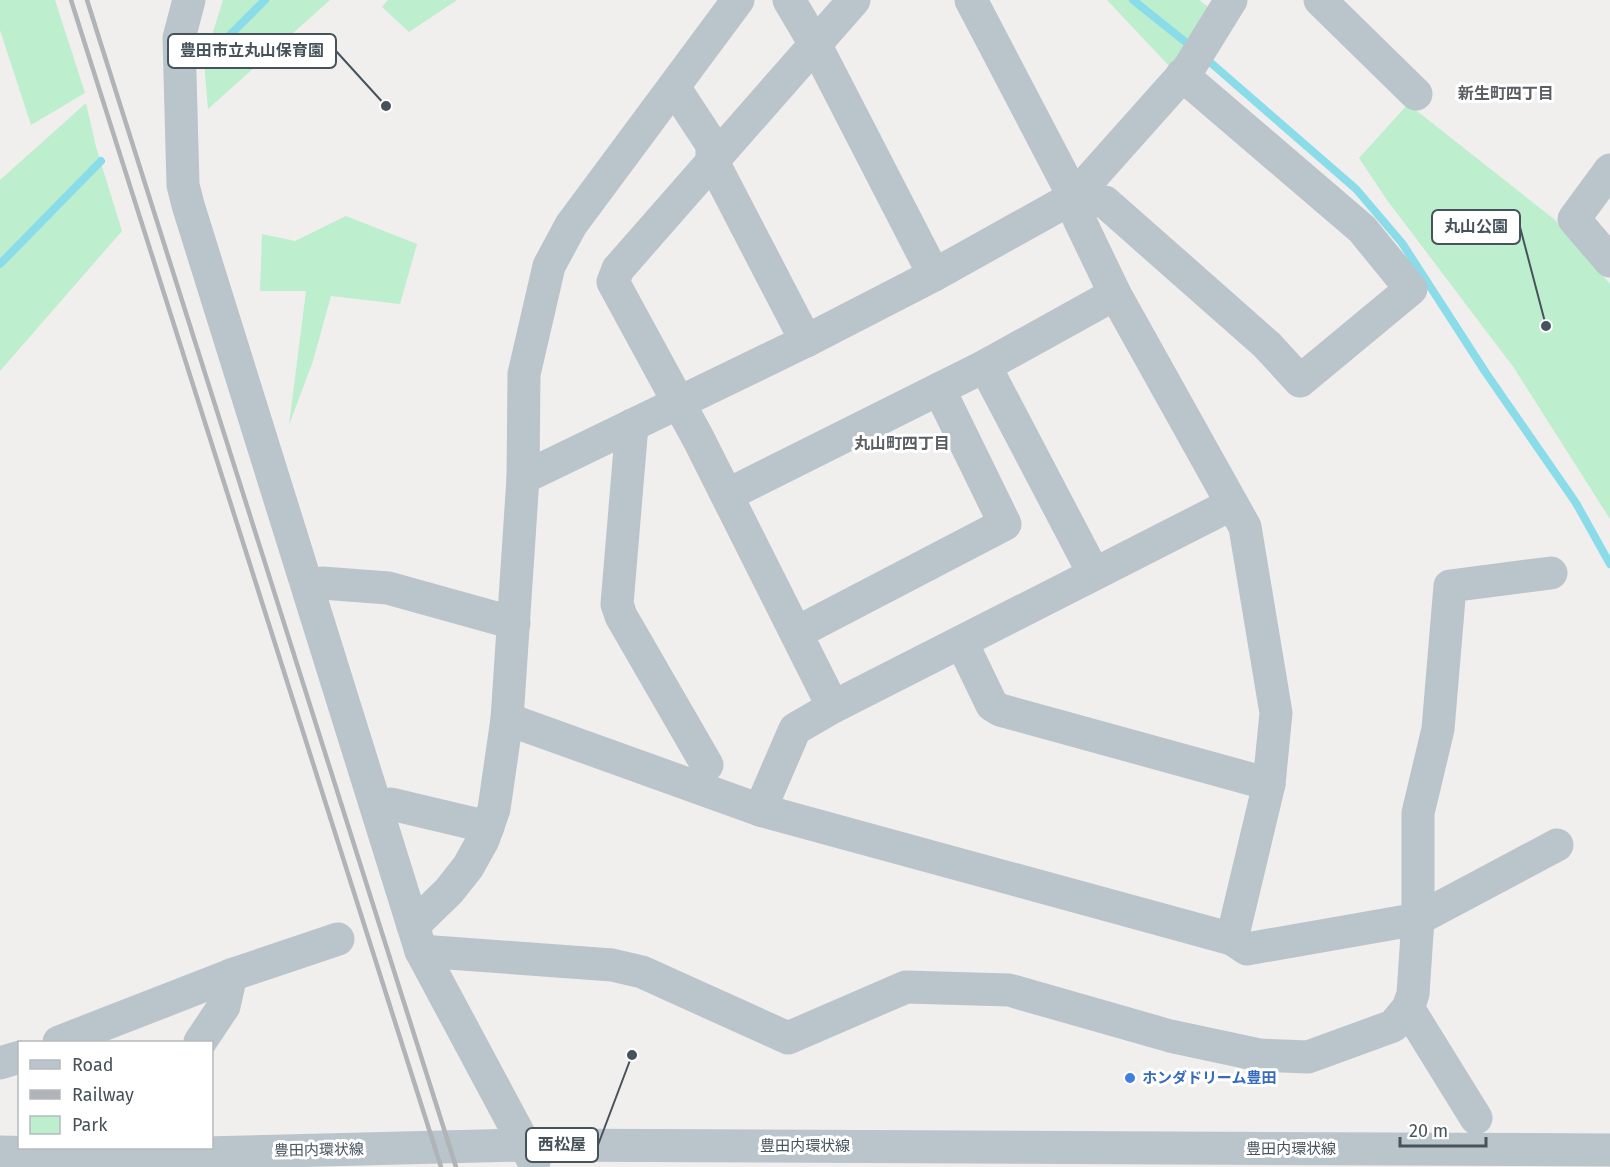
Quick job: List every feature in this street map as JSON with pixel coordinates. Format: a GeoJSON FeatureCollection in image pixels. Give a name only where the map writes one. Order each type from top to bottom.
{"type":"FeatureCollection","features":[{"type":"Feature","properties":{"kind":"street"},"geometry":{"type":"LineString","coordinates":[[189,0],[179,38],[183,185],[417,938],[530,1156]]}},
{"type":"Feature","properties":{"kind":"street"},"geometry":{"type":"LineString","coordinates":[[417,938],[468,867],[488,827],[494,809],[507,720],[514,623],[523,478],[524,374],[549,266],[571,225],[738,0]]}},
{"type":"Feature","properties":{"kind":"street"},"geometry":{"type":"LineString","coordinates":[[789,0],[815,44],[934,275]]}},
{"type":"Feature","properties":{"kind":"street"},"geometry":{"type":"LineString","coordinates":[[833,707],[727,495],[613,282],[618,269],[854,0]]}},
{"type":"Feature","properties":{"kind":"street"},"geometry":{"type":"LineString","coordinates":[[971,0],[1074,198],[1079,219],[1115,294],[1245,527],[1276,713],[1269,784],[1232,939]]}},
{"type":"Feature","properties":{"kind":"street"},"geometry":{"type":"LineString","coordinates":[[523,478],[806,341],[934,275],[1074,198],[1187,70],[1231,0]]}},
{"type":"Feature","properties":{"kind":"street"},"geometry":{"type":"LineString","coordinates":[[1320,0],[1416,94]]}},
{"type":"Feature","properties":{"kind":"street"},"geometry":{"type":"LineString","coordinates":[[1074,198],[1105,202],[1267,345],[1300,381],[1411,289],[1362,229],[1187,70]]}},
{"type":"Feature","properties":{"kind":"street"},"geometry":{"type":"LineString","coordinates":[[674,87],[712,145],[712,160],[806,341]]}},
{"type":"Feature","properties":{"kind":"street"},"geometry":{"type":"LineString","coordinates":[[1610,170],[1574,219],[1610,261]]}},
{"type":"Feature","properties":{"kind":"street"},"geometry":{"type":"LineString","coordinates":[[727,495],[985,366],[1115,294]]}},
{"type":"Feature","properties":{"kind":"street"},"geometry":{"type":"LineString","coordinates":[[985,366],[1094,574]]}},
{"type":"Feature","properties":{"kind":"street"},"geometry":{"type":"LineString","coordinates":[[796,633],[1005,524],[939,389]]}},
{"type":"Feature","properties":{"kind":"street"},"geometry":{"type":"LineString","coordinates":[[632,425],[617,604],[621,616],[707,765]]}},
{"type":"Feature","properties":{"kind":"street"},"geometry":{"type":"LineString","coordinates":[[760,810],[795,729],[833,707],[1232,504]]}},
{"type":"Feature","properties":{"kind":"street"},"geometry":{"type":"LineString","coordinates":[[417,938],[612,965],[642,972],[788,1038],[906,987],[1009,990],[1170,1036],[1259,1055],[1308,1057],[1393,1026],[1408,1008],[1413,994],[1418,919],[1418,813],[1438,729],[1450,586],[1551,573]]}},
{"type":"Feature","properties":{"kind":"street"},"geometry":{"type":"LineString","coordinates":[[322,583],[388,588],[514,623]]}},
{"type":"Feature","properties":{"kind":"street"},"geometry":{"type":"LineString","coordinates":[[962,643],[992,705],[1000,710],[1269,784]]}},
{"type":"Feature","properties":{"kind":"street"},"geometry":{"type":"LineString","coordinates":[[507,720],[760,810],[1232,939],[1247,949],[1418,919],[1557,845]]}},
{"type":"Feature","properties":{"kind":"street"},"geometry":{"type":"LineString","coordinates":[[391,804],[488,827]]}},
{"type":"Feature","properties":{"kind":"street"},"geometry":{"type":"LineString","coordinates":[[62,1041],[231,975],[338,939]]}},
{"type":"Feature","properties":{"kind":"street"},"geometry":{"type":"LineString","coordinates":[[201,1041],[224,1006],[231,975]]}},
{"type":"Feature","properties":{"kind":"street"},"geometry":{"type":"LineString","coordinates":[[1408,1008],[1476,1118]]}},
{"type":"Feature","properties":{"kind":"street"},"geometry":{"type":"LineString","coordinates":[[0,1063],[18,1058]]}},
{"type":"Feature","properties":{"kind":"street","name":"豊田内環状線"},"geometry":{"type":"LineString","coordinates":[[0,1152],[123,1155],[530,1156],[1610,1150]]}},
{"type":"Feature","properties":{"kind":"green space"},"geometry":{"type":"Polygon","coordinates":[[[0,0],[55,0],[85,93],[31,125],[0,30],[0,0]]]}},
{"type":"Feature","properties":{"kind":"green space"},"geometry":{"type":"Polygon","coordinates":[[[223,0],[330,0],[208,109],[204,61],[223,0]]]}},
{"type":"Feature","properties":{"kind":"green space"},"geometry":{"type":"Polygon","coordinates":[[[388,0],[457,0],[409,32],[382,7],[388,0]]]}},
{"type":"Feature","properties":{"kind":"green space"},"geometry":{"type":"Polygon","coordinates":[[[1107,0],[1199,0],[1215,12],[1171,68],[1107,0]]]}},
{"type":"Feature","properties":{"kind":"green space"},"geometry":{"type":"Polygon","coordinates":[[[86,103],[96,147],[122,231],[0,371],[0,180],[86,103]]]}},
{"type":"Feature","properties":{"kind":"green space"},"geometry":{"type":"Polygon","coordinates":[[[1408,104],[1555,220],[1610,284],[1610,519],[1514,368],[1387,200],[1359,158],[1408,104]]]}},
{"type":"Feature","properties":{"kind":"green space"},"geometry":{"type":"Polygon","coordinates":[[[346,216],[417,244],[400,304],[331,296],[313,361],[289,425],[306,291],[260,291],[262,234],[295,241],[346,216]]]}},
{"type":"Feature","properties":{"kind":"waterway"},"geometry":{"type":"LineString","coordinates":[[204,61],[265,0]]}},
{"type":"Feature","properties":{"kind":"waterway"},"geometry":{"type":"LineString","coordinates":[[1133,0],[1193,48]]}},
{"type":"Feature","properties":{"kind":"waterway"},"geometry":{"type":"LineString","coordinates":[[1203,56],[1356,189],[1402,243],[1486,373],[1576,503],[1610,564]]}},
{"type":"Feature","properties":{"kind":"waterway"},"geometry":{"type":"LineString","coordinates":[[0,264],[101,161]]}},
{"type":"Feature","properties":{"kind":"railway"},"geometry":{"type":"LineString","coordinates":[[71,0],[441,1167]]}},
{"type":"Feature","properties":{"kind":"railway"},"geometry":{"type":"LineString","coordinates":[[87,0],[456,1167]]}},
{"type":"Feature","properties":{"kind":"place","name":"豊田市立丸山保育園"},"geometry":{"type":"Point","coordinates":[386,106]}},
{"type":"Feature","properties":{"kind":"place","name":"丸山公園"},"geometry":{"type":"Point","coordinates":[1546,326]}},
{"type":"Feature","properties":{"kind":"place","name":"西松屋"},"geometry":{"type":"Point","coordinates":[632,1055]}},
{"type":"Feature","properties":{"kind":"place","name":"ホンダドリーム豊田"},"geometry":{"type":"Point","coordinates":[1130,1078]}},
{"type":"Feature","properties":{"kind":"district","name":"新生町四丁目"},"geometry":{"type":"Point","coordinates":[1506,93]}},
{"type":"Feature","properties":{"kind":"district","name":"丸山町四丁目"},"geometry":{"type":"Point","coordinates":[902,443]}}]}
